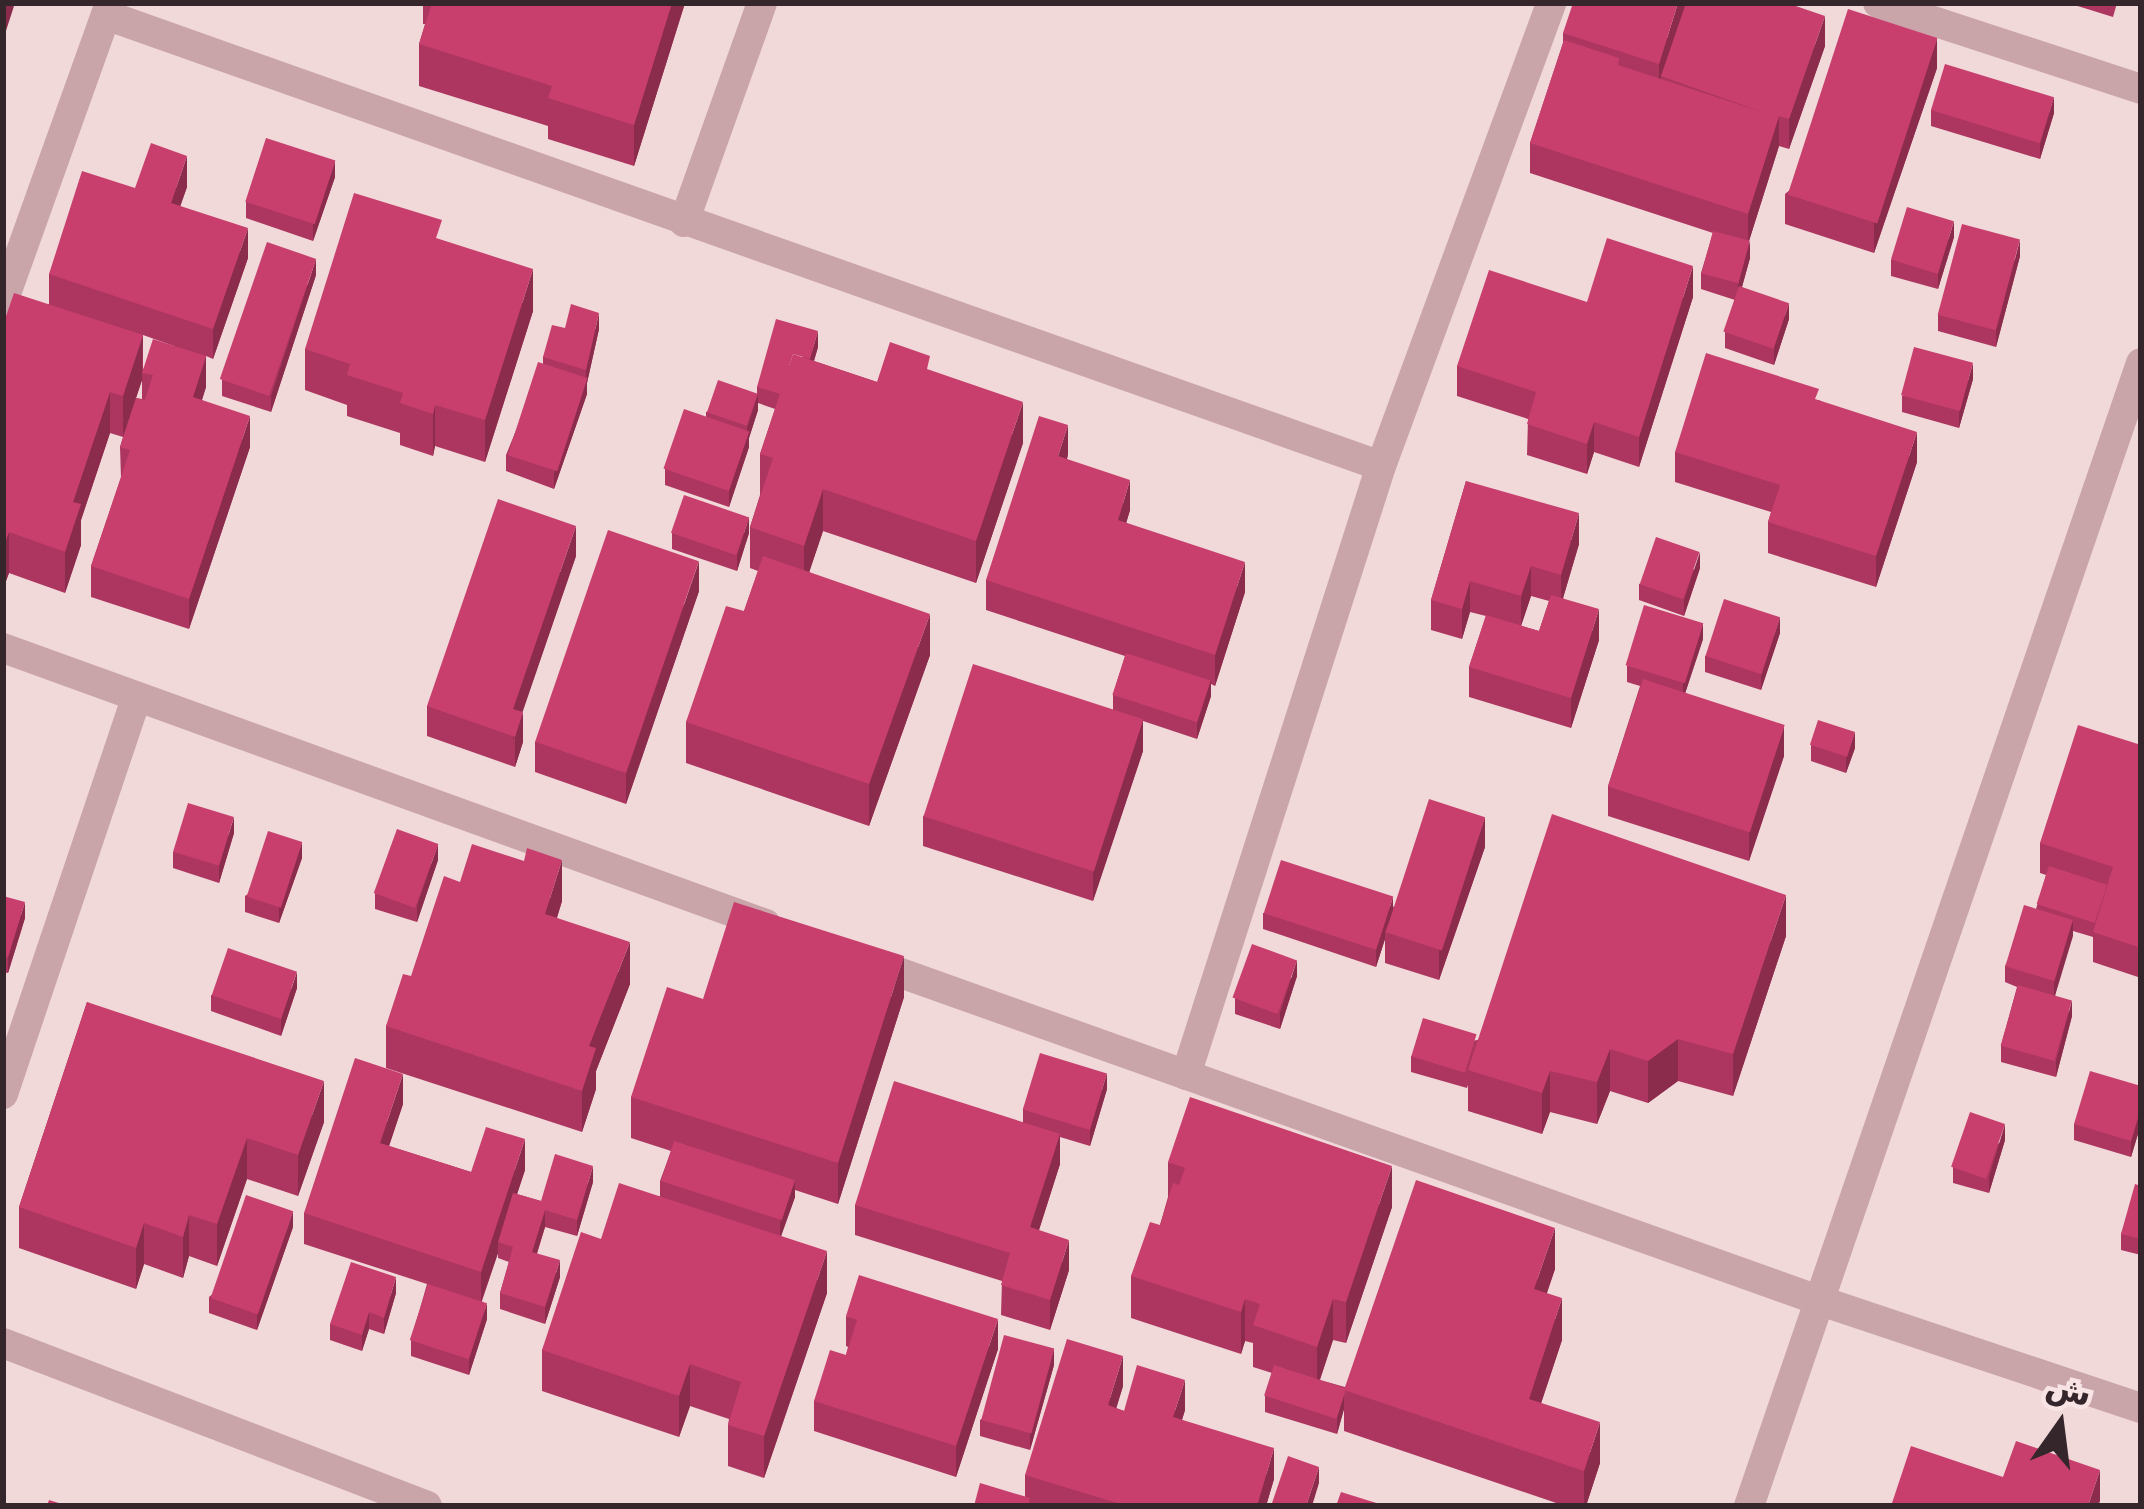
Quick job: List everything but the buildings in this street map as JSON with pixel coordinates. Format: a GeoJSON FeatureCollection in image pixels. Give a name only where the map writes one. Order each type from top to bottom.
{"type":"FeatureCollection","features":[{"type":"Feature","properties":{"kind":"street"},"geometry":{"type":"LineString","coordinates":[[684,222],[762,3]]}},
{"type":"Feature","properties":{"kind":"street"},"geometry":{"type":"LineString","coordinates":[[1186,1075],[1381,466],[1551,3]]}},
{"type":"Feature","properties":{"kind":"street"},"geometry":{"type":"LineString","coordinates":[[1878,3],[2141,89]]}},
{"type":"Feature","properties":{"kind":"street"},"geometry":{"type":"LineString","coordinates":[[3,302],[108,9],[684,222],[1381,466]]}},
{"type":"Feature","properties":{"kind":"street"},"geometry":{"type":"LineString","coordinates":[[1749,1506],[2141,363]]}},
{"type":"Feature","properties":{"kind":"street"},"geometry":{"type":"LineString","coordinates":[[3,648],[1818,1300],[2141,1408]]}},
{"type":"Feature","properties":{"kind":"street"},"geometry":{"type":"LineString","coordinates":[[3,1094],[136,699]]}},
{"type":"Feature","properties":{"kind":"street"},"geometry":{"type":"LineString","coordinates":[[3,1343],[427,1506]]}}]}
